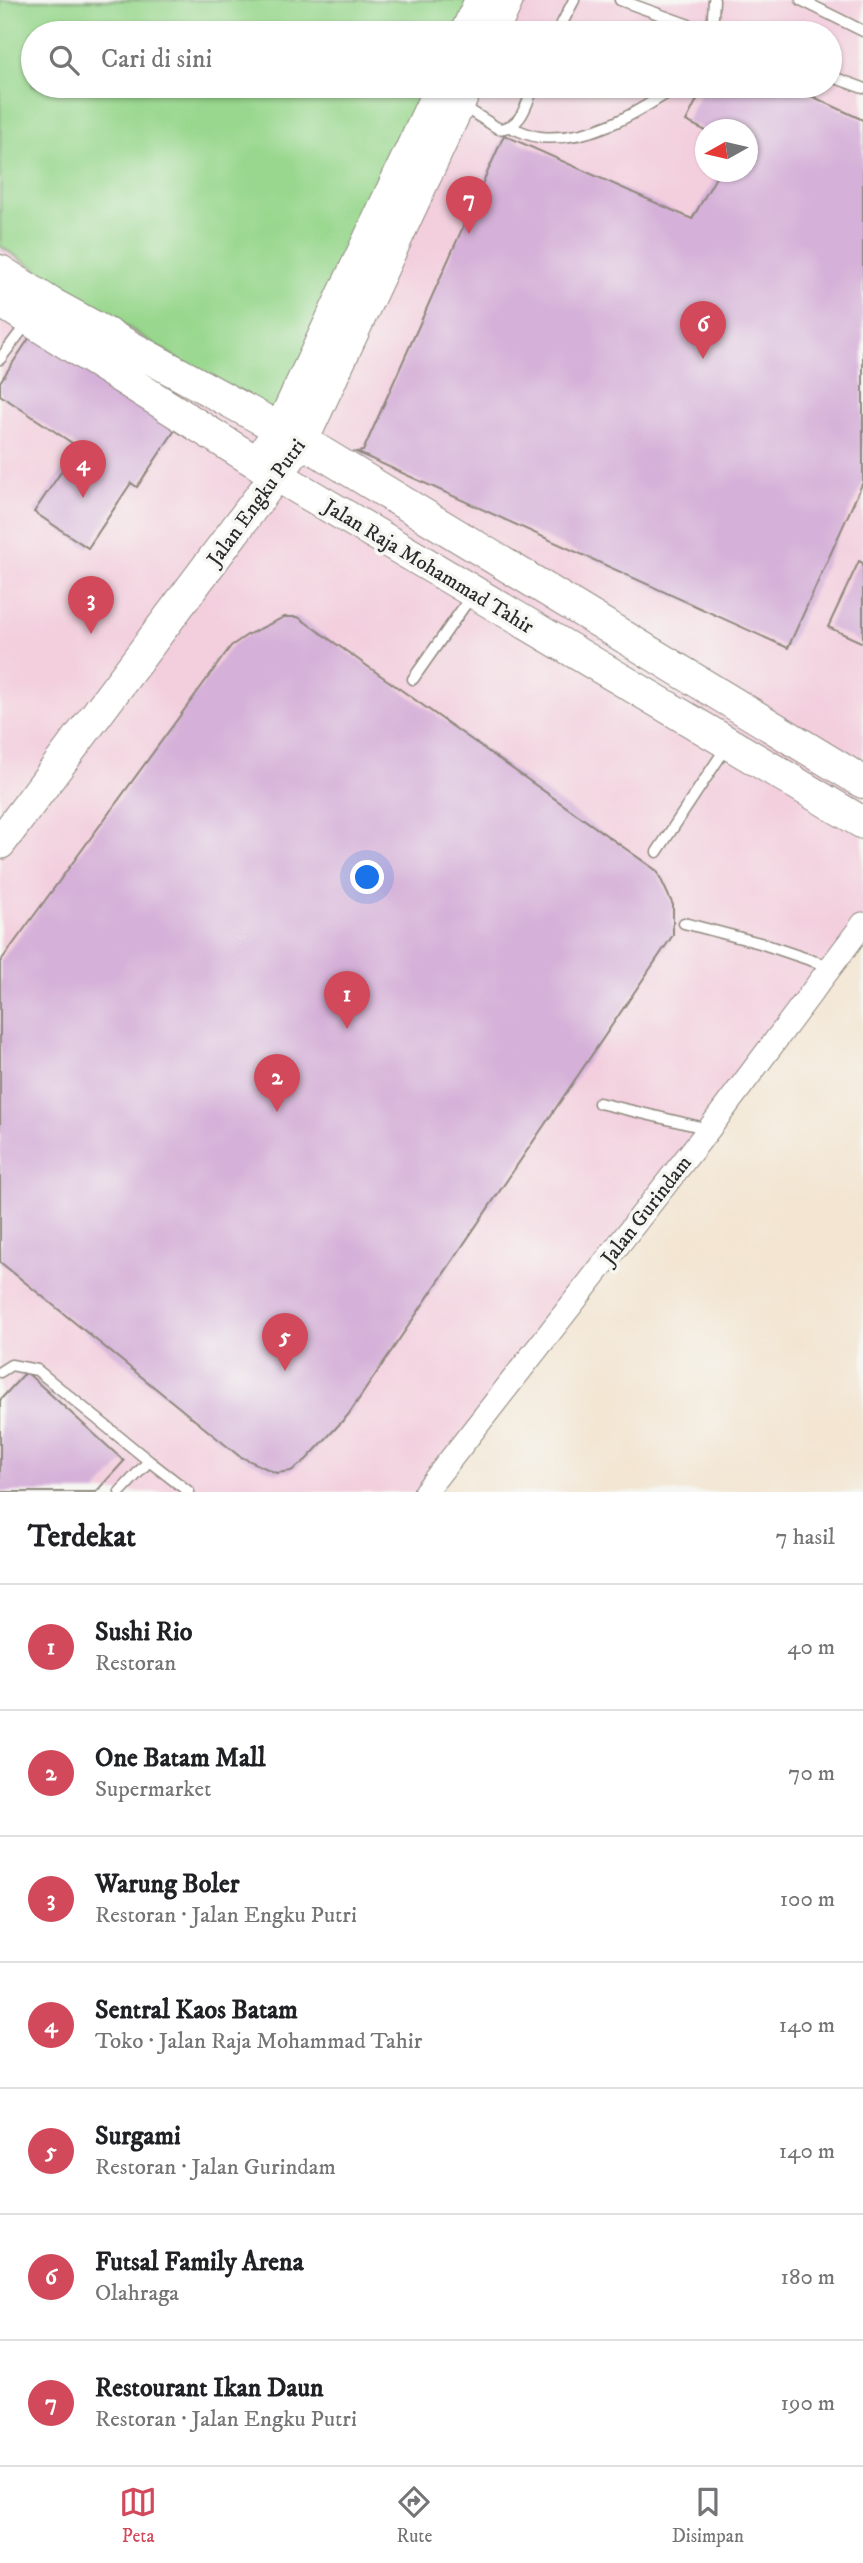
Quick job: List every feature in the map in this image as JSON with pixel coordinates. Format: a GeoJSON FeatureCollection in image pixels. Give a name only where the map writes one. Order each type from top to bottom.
{"type":"FeatureCollection","features":[{"type":"Feature","properties":{"kind":"main road"},"geometry":{"type":"LineString","coordinates":[[471,21],[481,0]]}},
{"type":"Feature","properties":{"kind":"main road"},"geometry":{"type":"LineString","coordinates":[[498,21],[508,0]]}},
{"type":"Feature","properties":{"kind":"main road","name":"Jalan Engku Putri"},"geometry":{"type":"LineString","coordinates":[[0,843],[291,436],[453,98]]}},
{"type":"Feature","properties":{"kind":"main road","name":"Jalan Raja Mohammad Tahir"},"geometry":{"type":"LineString","coordinates":[[0,271],[50,303],[291,436],[863,782]]}},
{"type":"Feature","properties":{"kind":"main road","name":"Jalan Raja Mohammad Tahir"},"geometry":{"type":"LineString","coordinates":[[0,301],[268,470],[863,823]]}},
{"type":"Feature","properties":{"kind":"main road","name":"Jalan Engku Putri"},"geometry":{"type":"LineString","coordinates":[[0,810],[268,470]]}},
{"type":"Feature","properties":{"kind":"street","name":"Jalan Gurindam"},"geometry":{"type":"LineString","coordinates":[[425,1492],[709,1129],[863,924]]}},
{"type":"Feature","properties":{"kind":"lane"},"geometry":{"type":"LineString","coordinates":[[564,21],[574,0]]}},
{"type":"Feature","properties":{"kind":"lane"},"geometry":{"type":"LineString","coordinates":[[620,0],[678,21]]}},
{"type":"Feature","properties":{"kind":"lane"},"geometry":{"type":"LineString","coordinates":[[712,21],[714,0]]}},
{"type":"Feature","properties":{"kind":"lane"},"geometry":{"type":"LineString","coordinates":[[800,0],[863,31]]}},
{"type":"Feature","properties":{"kind":"lane"},"geometry":{"type":"LineString","coordinates":[[842,80],[863,88]]}},
{"type":"Feature","properties":{"kind":"lane"},"geometry":{"type":"LineString","coordinates":[[463,98],[499,129],[509,127],[520,120],[529,98]]}},
{"type":"Feature","properties":{"kind":"lane"},"geometry":{"type":"LineString","coordinates":[[509,127],[537,137],[574,137],[625,119],[659,98]]}},
{"type":"Feature","properties":{"kind":"lane"},"geometry":{"type":"LineString","coordinates":[[0,359],[30,320]]}},
{"type":"Feature","properties":{"kind":"lane"},"geometry":{"type":"LineString","coordinates":[[413,679],[473,593]]}},
{"type":"Feature","properties":{"kind":"lane"},"geometry":{"type":"LineString","coordinates":[[657,852],[728,744]]}},
{"type":"Feature","properties":{"kind":"lane"},"geometry":{"type":"LineString","coordinates":[[684,922],[760,943],[831,967]]}},
{"type":"Feature","properties":{"kind":"lane"},"geometry":{"type":"LineString","coordinates":[[599,1103],[709,1129]]}},
{"type":"Feature","properties":{"kind":"lane"},"geometry":{"type":"LineString","coordinates":[[0,1372],[11,1365],[37,1370],[189,1492]]}},
{"type":"Feature","properties":{"kind":"lane"},"geometry":{"type":"LineString","coordinates":[[120,1492],[149,1461]]}},
{"type":"Feature","properties":{"kind":"shaded area"},"geometry":{"type":"Polygon","coordinates":[[[0,0],[863,0],[863,924],[425,1492],[0,1492],[0,0]]]}},
{"type":"Feature","properties":{"kind":"green space"},"geometry":{"type":"Polygon","coordinates":[[[0,0],[473,0],[463,21],[21,21],[21,98],[426,98],[273,420],[0,246],[0,0]]]}},
{"type":"Feature","properties":{"kind":"building"},"geometry":{"type":"Polygon","coordinates":[[[698,98],[816,98],[863,120],[863,482],[788,648],[356,452],[363,451],[504,135],[692,219],[713,182],[758,182],[758,119],[695,119],[695,126],[686,121],[698,98]]]}},
{"type":"Feature","properties":{"kind":"building"},"geometry":{"type":"Polygon","coordinates":[[[34,331],[177,427],[137,487],[131,483],[88,548],[34,512],[78,447],[0,395],[0,382],[34,331]]]}},
{"type":"Feature","properties":{"kind":"building"},"geometry":{"type":"Polygon","coordinates":[[[859,561],[863,563],[863,643],[828,627],[859,561]]]}},
{"type":"Feature","properties":{"kind":"building"},"geometry":{"type":"Polygon","coordinates":[[[284,617],[298,617],[657,871],[673,905],[673,935],[348,1415],[306,1460],[291,1471],[276,1473],[239,1456],[0,1262],[0,962],[231,646],[284,617]]]}},
{"type":"Feature","properties":{"kind":"building"},"geometry":{"type":"Polygon","coordinates":[[[26,1372],[124,1461],[96,1492],[0,1492],[0,1400],[26,1372]]]}},
{"type":"Feature","properties":{"kind":"place","name":"Restourant Ikan Daun"},"geometry":{"type":"Point","coordinates":[469,234]}},
{"type":"Feature","properties":{"kind":"place","name":"Futsal Family Arena"},"geometry":{"type":"Point","coordinates":[703,359]}},
{"type":"Feature","properties":{"kind":"place","name":"Sentral Kaos Batam"},"geometry":{"type":"Point","coordinates":[83,498]}},
{"type":"Feature","properties":{"kind":"place","name":"Warung Boler"},"geometry":{"type":"Point","coordinates":[91,634]}},
{"type":"Feature","properties":{"kind":"place","name":"Sushi Rio"},"geometry":{"type":"Point","coordinates":[347,1029]}},
{"type":"Feature","properties":{"kind":"place","name":"One Batam Mall"},"geometry":{"type":"Point","coordinates":[277,1112]}},
{"type":"Feature","properties":{"kind":"place","name":"Surgami"},"geometry":{"type":"Point","coordinates":[285,1371]}}]}
